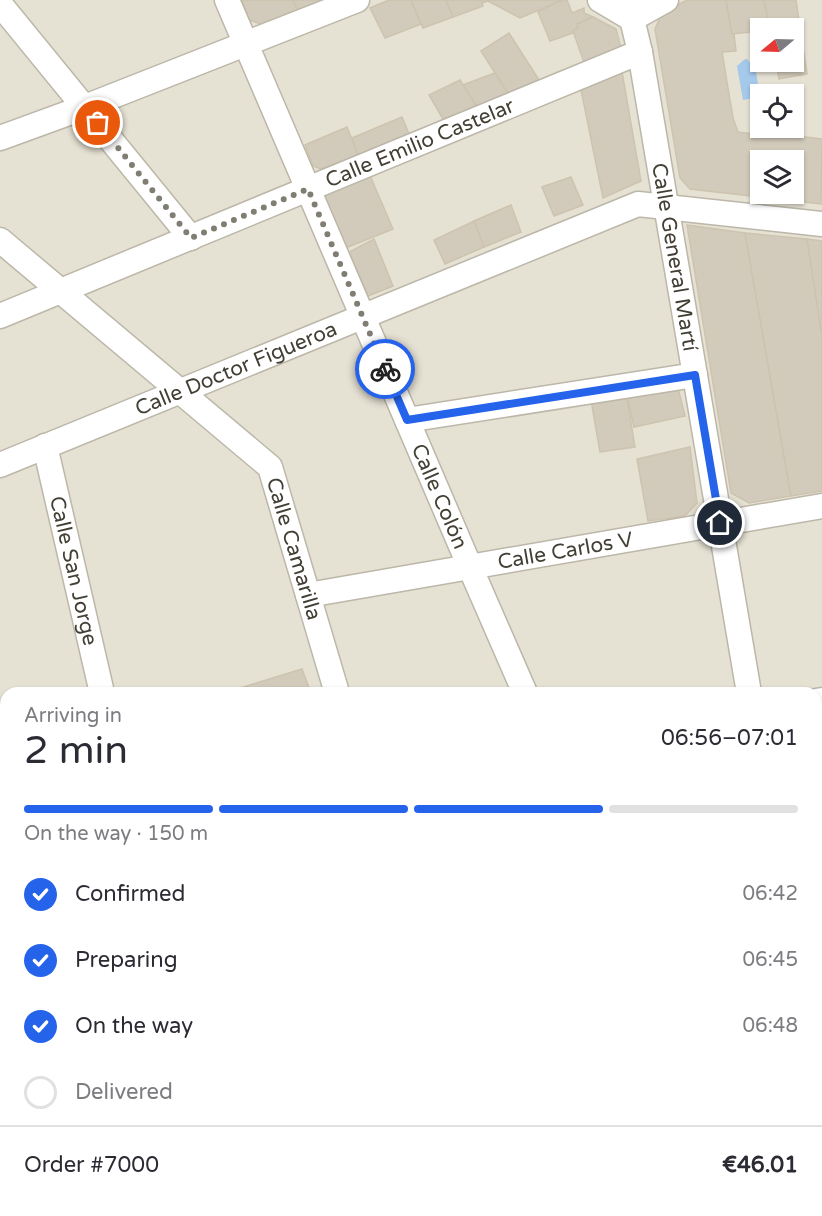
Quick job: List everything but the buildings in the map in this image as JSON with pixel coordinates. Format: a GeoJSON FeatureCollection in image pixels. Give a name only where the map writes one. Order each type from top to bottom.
{"type":"FeatureCollection","features":[{"type":"Feature","properties":{"kind":"street","name":"Calle Colón"},"geometry":{"type":"LineString","coordinates":[[227,0],[522,687]]}},
{"type":"Feature","properties":{"kind":"street"},"geometry":{"type":"LineString","coordinates":[[0,138],[357,0]]}},
{"type":"Feature","properties":{"kind":"street"},"geometry":{"type":"LineString","coordinates":[[600,0],[632,10],[666,0]]}},
{"type":"Feature","properties":{"kind":"street"},"geometry":{"type":"LineString","coordinates":[[0,4],[191,238]]}},
{"type":"Feature","properties":{"kind":"street","name":"Calle General Martí"},"geometry":{"type":"LineString","coordinates":[[632,10],[748,687]]}},
{"type":"Feature","properties":{"kind":"street","name":"Calle Emilio Castelar"},"geometry":{"type":"LineString","coordinates":[[0,316],[640,52]]}},
{"type":"Feature","properties":{"kind":"street","name":"Calle Doctor Figueroa"},"geometry":{"type":"LineString","coordinates":[[0,465],[638,204],[667,207]]}},
{"type":"Feature","properties":{"kind":"street"},"geometry":{"type":"LineString","coordinates":[[667,207],[822,224]]}},
{"type":"Feature","properties":{"kind":"street","name":"Calle Camarilla"},"geometry":{"type":"LineString","coordinates":[[0,240],[270,467],[335,687]]}},
{"type":"Feature","properties":{"kind":"street"},"geometry":{"type":"LineString","coordinates":[[407,420],[695,375]]}},
{"type":"Feature","properties":{"kind":"street","name":"Calle San Jorge"},"geometry":{"type":"LineString","coordinates":[[45,446],[101,687]]}},
{"type":"Feature","properties":{"kind":"street","name":"Calle Carlos V"},"geometry":{"type":"LineString","coordinates":[[308,595],[822,506]]}},
{"type":"Feature","properties":{"kind":"shaded area"},"geometry":{"type":"Polygon","coordinates":[[[0,0],[822,0],[822,687],[0,687],[0,0]]]}},
{"type":"Feature","properties":{"kind":"water"},"geometry":{"type":"Polygon","coordinates":[[[747,59],[750,63],[750,72],[756,72],[758,84],[750,84],[750,99],[743,100],[737,66],[747,59]]]}},
{"type":"Feature","properties":{"kind":"way so far"},"geometry":{"type":"LineString","coordinates":[[98,123],[191,238],[308,189],[385,369]]}},
{"type":"Feature","properties":{"kind":"route"},"geometry":{"type":"LineString","coordinates":[[385,369],[407,420],[695,375],[720,523]]}}]}
